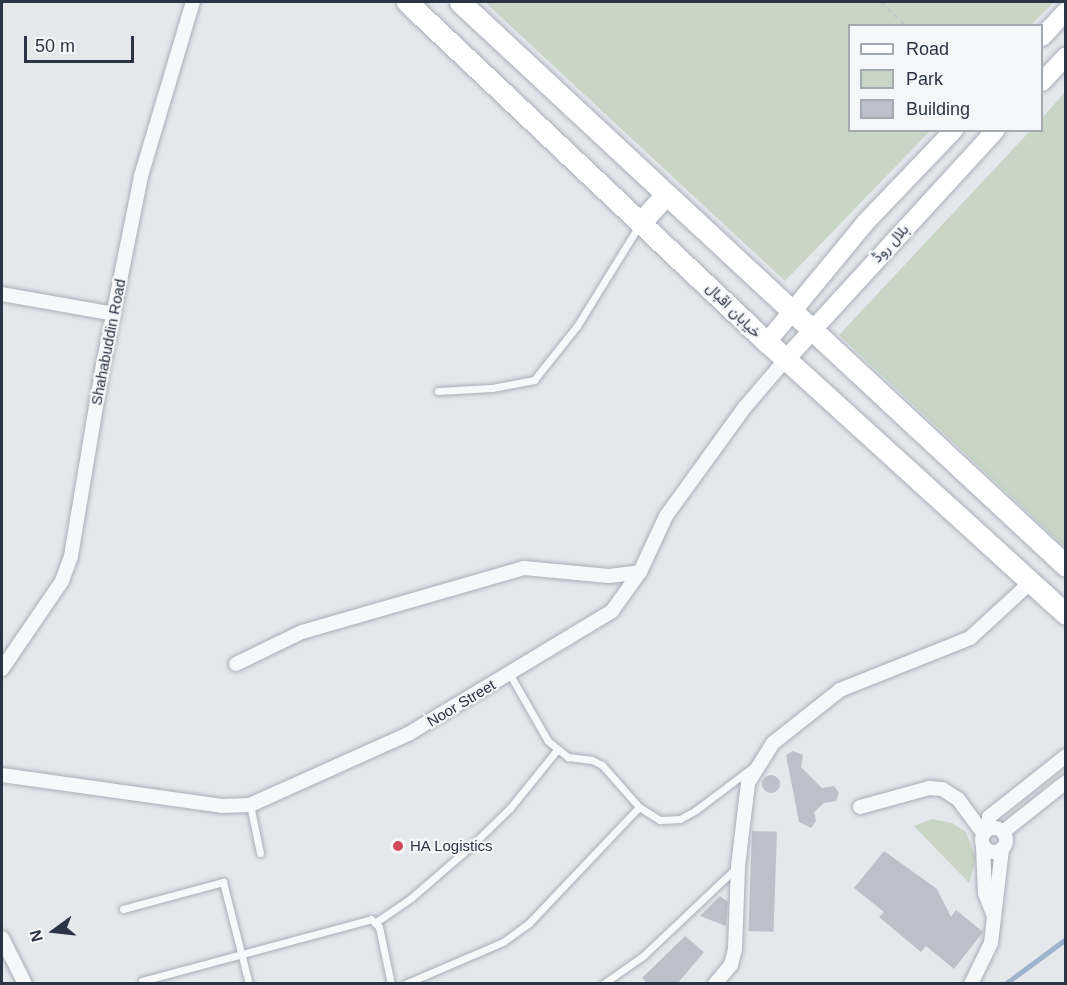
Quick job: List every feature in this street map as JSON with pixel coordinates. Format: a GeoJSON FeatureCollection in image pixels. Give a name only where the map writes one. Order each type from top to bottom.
{"type":"FeatureCollection","features":[{"type":"Feature","properties":{"kind":"main road","name":"خیابان اقبال"},"geometry":{"type":"LineString","coordinates":[[407,2],[642,221],[767,342],[1065,614]]}},
{"type":"Feature","properties":{"kind":"main road"},"geometry":{"type":"LineString","coordinates":[[460,2],[1060,561],[1032,582]]}},
{"type":"Feature","properties":{"kind":"main road"},"geometry":{"type":"LineString","coordinates":[[642,221],[666,194]]}},
{"type":"Feature","properties":{"kind":"street","name":"Shahabuddin Road"},"geometry":{"type":"LineString","coordinates":[[2,669],[62,581],[71,556],[114,314],[154,122],[193,2]]}},
{"type":"Feature","properties":{"kind":"street"},"geometry":{"type":"LineString","coordinates":[[1043,35],[1065,11]]}},
{"type":"Feature","properties":{"kind":"street"},"geometry":{"type":"LineString","coordinates":[[1043,80],[1065,56]]}},
{"type":"Feature","properties":{"kind":"street","name":"ہلال روڈ"},"geometry":{"type":"LineString","coordinates":[[767,342],[791,309],[865,223],[952,132]]}},
{"type":"Feature","properties":{"kind":"street","name":"ہلال روڈ"},"geometry":{"type":"LineString","coordinates":[[787,358],[810,329],[994,132]]}},
{"type":"Feature","properties":{"kind":"street"},"geometry":{"type":"LineString","coordinates":[[2,294],[114,314]]}},
{"type":"Feature","properties":{"kind":"street","name":"Noor Street"},"geometry":{"type":"LineString","coordinates":[[2,775],[222,806],[250,805],[410,733],[612,611],[639,572],[666,516],[745,407],[787,358]]}},
{"type":"Feature","properties":{"kind":"street"},"geometry":{"type":"LineString","coordinates":[[236,664],[302,632],[524,568],[609,576],[639,572]]}},
{"type":"Feature","properties":{"kind":"street"},"geometry":{"type":"LineString","coordinates":[[715,984],[730,965],[735,949],[743,807],[758,764],[773,743],[840,690],[970,638],[1032,582]]}},
{"type":"Feature","properties":{"kind":"street"},"geometry":{"type":"LineString","coordinates":[[993,914],[985,893],[985,836],[990,817],[1065,756]]}},
{"type":"Feature","properties":{"kind":"street"},"geometry":{"type":"LineString","coordinates":[[985,836],[1004,832],[1065,782]]}},
{"type":"Feature","properties":{"kind":"street"},"geometry":{"type":"LineString","coordinates":[[860,807],[929,788],[942,789],[958,799],[985,836],[991,852],[1002,849]]}},
{"type":"Feature","properties":{"kind":"street"},"geometry":{"type":"LineString","coordinates":[[971,984],[989,949],[1004,832]]}},
{"type":"Feature","properties":{"kind":"street"},"geometry":{"type":"LineString","coordinates":[[2,938],[25,984]]}},
{"type":"Feature","properties":{"kind":"lane"},"geometry":{"type":"LineString","coordinates":[[438,392],[492,388],[534,380],[577,326],[642,221]]}},
{"type":"Feature","properties":{"kind":"lane"},"geometry":{"type":"LineString","coordinates":[[509,673],[539,727],[557,750],[568,757],[602,765],[639,807],[660,820],[680,819],[758,764]]}},
{"type":"Feature","properties":{"kind":"lane"},"geometry":{"type":"LineString","coordinates":[[142,981],[367,920],[376,922],[411,898],[469,848],[510,808],[557,750]]}},
{"type":"Feature","properties":{"kind":"lane"},"geometry":{"type":"LineString","coordinates":[[250,805],[260,853]]}},
{"type":"Feature","properties":{"kind":"lane"},"geometry":{"type":"LineString","coordinates":[[405,984],[503,942],[529,923],[639,807]]}},
{"type":"Feature","properties":{"kind":"lane"},"geometry":{"type":"LineString","coordinates":[[603,984],[643,956],[738,866]]}},
{"type":"Feature","properties":{"kind":"lane"},"geometry":{"type":"LineString","coordinates":[[123,909],[223,882],[249,984]]}},
{"type":"Feature","properties":{"kind":"lane"},"geometry":{"type":"LineString","coordinates":[[376,922],[391,984]]}},
{"type":"Feature","properties":{"kind":"path"},"geometry":{"type":"LineString","coordinates":[[880,2],[904,24]]}},
{"type":"Feature","properties":{"kind":"green space"},"geometry":{"type":"Polygon","coordinates":[[[485,2],[1054,2],[1032,24],[848,24],[848,132],[929,132],[785,281],[485,2]]]}},
{"type":"Feature","properties":{"kind":"green space"},"geometry":{"type":"Polygon","coordinates":[[[1065,92],[1065,547],[839,335],[1029,132],[1043,132],[1043,117],[1065,92]]]}},
{"type":"Feature","properties":{"kind":"green space"},"geometry":{"type":"Polygon","coordinates":[[[932,819],[952,823],[966,832],[976,859],[969,883],[914,826],[932,819]]]}},
{"type":"Feature","properties":{"kind":"building"},"geometry":{"type":"Polygon","coordinates":[[[793,751],[803,755],[801,767],[822,788],[834,786],[839,793],[836,801],[824,803],[814,812],[816,821],[811,828],[799,822],[786,755],[793,751]]]}},
{"type":"Feature","properties":{"kind":"building"},"geometry":{"type":"Polygon","coordinates":[[[771,775],[777,778],[780,784],[777,790],[771,793],[765,790],[762,784],[765,778],[771,775]]]}},
{"type":"Feature","properties":{"kind":"building"},"geometry":{"type":"Polygon","coordinates":[[[752,831],[777,832],[773,932],[749,931],[752,831]]]}},
{"type":"Feature","properties":{"kind":"building"},"geometry":{"type":"Polygon","coordinates":[[[884,851],[937,889],[951,917],[956,910],[983,932],[954,969],[926,946],[921,952],[879,917],[884,912],[854,888],[884,851]]]}},
{"type":"Feature","properties":{"kind":"building"},"geometry":{"type":"Polygon","coordinates":[[[720,896],[728,902],[726,926],[700,916],[720,896]]]}},
{"type":"Feature","properties":{"kind":"building"},"geometry":{"type":"Polygon","coordinates":[[[685,936],[704,952],[677,984],[648,984],[642,978],[685,936]]]}},
{"type":"Feature","properties":{"kind":"waterway"},"geometry":{"type":"LineString","coordinates":[[1005,984],[1066,939]]}},
{"type":"Feature","properties":{"kind":"place","name":"HA Logistics"},"geometry":{"type":"Point","coordinates":[398,846]}}]}
